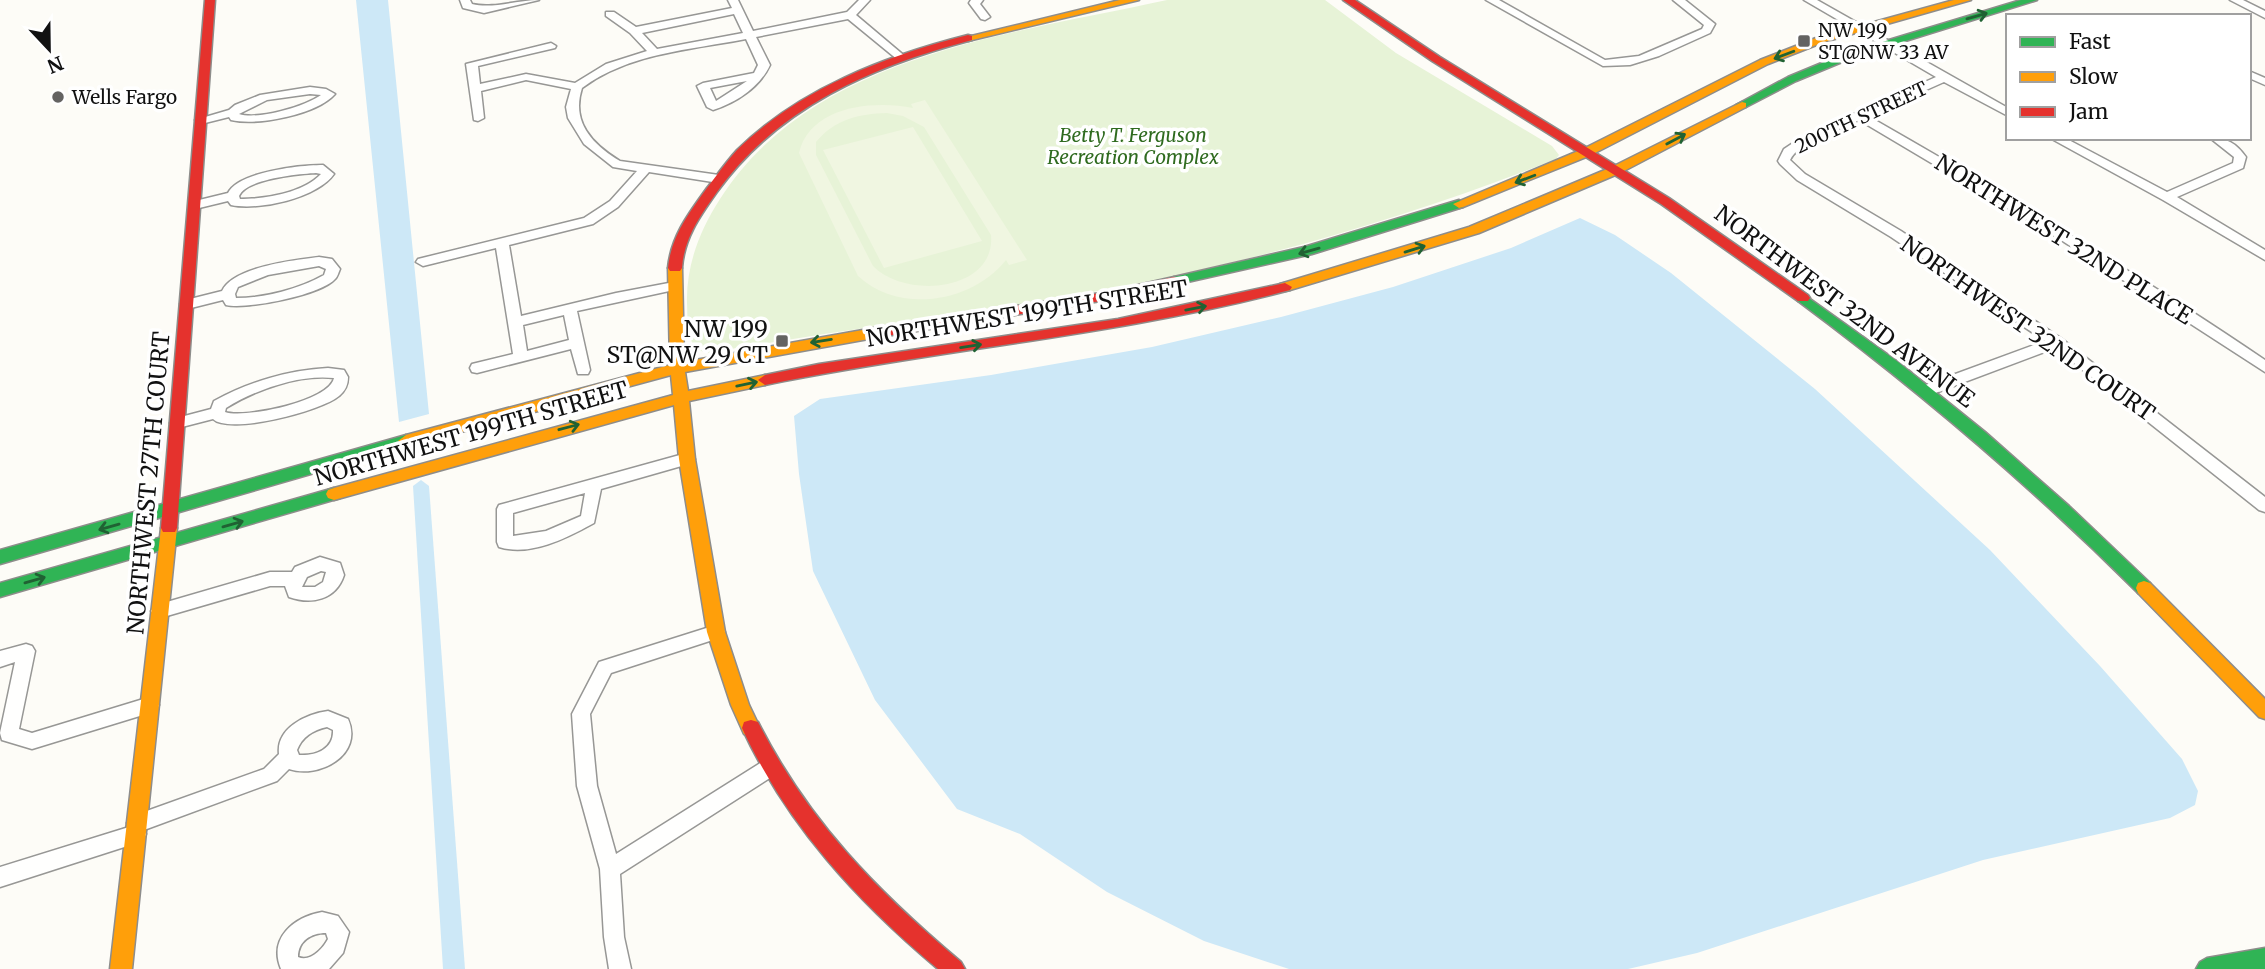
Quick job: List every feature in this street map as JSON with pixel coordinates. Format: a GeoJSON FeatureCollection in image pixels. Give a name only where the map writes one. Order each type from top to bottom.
{"type":"FeatureCollection","features":[{"type":"Feature","properties":{"kind":"main road","name":"NORTHWEST 27TH COURT"},"geometry":{"type":"LineString","coordinates":[[121,969],[171,508],[210,0]]}},
{"type":"Feature","properties":{"kind":"main road","name":"NORTHWEST 32ND AVENUE"},"geometry":{"type":"LineString","coordinates":[[1348,0],[1412,44],[1616,170],[1794,290],[1925,391],[2006,457],[2101,544],[2265,711]]}},
{"type":"Feature","properties":{"kind":"main road","name":"NORTHWEST 199TH STREET"},"geometry":{"type":"LineString","coordinates":[[0,557],[501,414],[678,368],[808,343],[1107,296],[1211,275],[1307,251],[1451,207],[1587,152],[1685,100],[1765,62],[1858,30],[1966,0]]}},
{"type":"Feature","properties":{"kind":"main road","name":"NORTHWEST 199TH STREET"},"geometry":{"type":"LineString","coordinates":[[0,590],[495,447],[680,398],[819,369],[1118,324],[1323,278],[1474,230],[1616,170],[1792,79],[1882,44],[2032,0]]}},
{"type":"Feature","properties":{"kind":"main road"},"geometry":{"type":"LineString","coordinates":[[954,969],[898,923],[837,860],[769,768],[740,705],[716,632],[687,459],[678,368],[675,256],[697,209],[741,153],[784,117],[846,81],[950,42],[1122,1]]}},
{"type":"Feature","properties":{"kind":"main road"},"geometry":{"type":"LineString","coordinates":[[2207,969],[2265,959]]}},
{"type":"Feature","properties":{"kind":"street"},"geometry":{"type":"LineString","coordinates":[[465,0],[467,6],[476,9],[534,0]]}},
{"type":"Feature","properties":{"kind":"street"},"geometry":{"type":"LineString","coordinates":[[719,179],[617,164],[606,159],[579,130],[571,107],[577,87],[589,77],[609,67],[656,54],[850,15],[865,0]]}},
{"type":"Feature","properties":{"kind":"street"},"geometry":{"type":"LineString","coordinates":[[978,0],[974,3],[985,17]]}},
{"type":"Feature","properties":{"kind":"street"},"geometry":{"type":"LineString","coordinates":[[1491,0],[1603,63],[1616,65],[1633,63],[1706,31],[1710,24],[1678,0]]}},
{"type":"Feature","properties":{"kind":"street"},"geometry":{"type":"LineString","coordinates":[[1809,0],[1882,44],[2006,112]]}},
{"type":"Feature","properties":{"kind":"street"},"geometry":{"type":"LineString","coordinates":[[2235,0],[2265,15]]}},
{"type":"Feature","properties":{"kind":"street"},"geometry":{"type":"LineString","coordinates":[[634,31],[735,5],[764,65],[758,76]]}},
{"type":"Feature","properties":{"kind":"street"},"geometry":{"type":"LineString","coordinates":[[610,15],[634,31],[656,54]]}},
{"type":"Feature","properties":{"kind":"street"},"geometry":{"type":"LineString","coordinates":[[850,15],[902,58]]}},
{"type":"Feature","properties":{"kind":"street"},"geometry":{"type":"LineString","coordinates":[[478,118],[472,64],[551,46]]}},
{"type":"Feature","properties":{"kind":"street"},"geometry":{"type":"LineString","coordinates":[[521,53],[526,77]]}},
{"type":"Feature","properties":{"kind":"street"},"geometry":{"type":"LineString","coordinates":[[475,89],[526,77],[577,87]]}},
{"type":"Feature","properties":{"kind":"street","name":"200TH STREET"},"geometry":{"type":"LineString","coordinates":[[1784,161],[1788,152],[1806,140],[1943,78]]}},
{"type":"Feature","properties":{"kind":"street"},"geometry":{"type":"LineString","coordinates":[[201,120],[233,113],[238,106],[265,98],[312,89],[325,90],[330,94],[307,107],[250,119],[235,118],[233,113]]}},
{"type":"Feature","properties":{"kind":"street","name":"NORTHWEST 32ND PLACE"},"geometry":{"type":"LineString","coordinates":[[1860,116],[2034,216],[2265,367]]}},
{"type":"Feature","properties":{"kind":"street"},"geometry":{"type":"LineString","coordinates":[[2060,140],[2167,197],[2265,256]]}},
{"type":"Feature","properties":{"kind":"street"},"geometry":{"type":"LineString","coordinates":[[2167,197],[2239,165],[2240,157],[2234,149],[2219,140]]}},
{"type":"Feature","properties":{"kind":"street","name":"NORTHWEST 32ND COURT"},"geometry":{"type":"LineString","coordinates":[[1784,161],[1801,177],[1907,241],[2057,342],[2265,506]]}},
{"type":"Feature","properties":{"kind":"street"},"geometry":{"type":"LineString","coordinates":[[423,262],[588,221],[614,204],[647,167]]}},
{"type":"Feature","properties":{"kind":"street"},"geometry":{"type":"LineString","coordinates":[[195,205],[233,196],[240,186],[257,181],[316,168],[323,169],[328,174],[325,181],[313,188],[264,200],[239,203],[235,202],[233,196]]}},
{"type":"Feature","properties":{"kind":"street"},"geometry":{"type":"LineString","coordinates":[[502,243],[521,357]]}},
{"type":"Feature","properties":{"kind":"street"},"geometry":{"type":"LineString","coordinates":[[310,262],[327,262],[333,269],[330,277],[316,285],[249,302],[230,302],[228,294],[230,287],[243,279],[310,262]]}},
{"type":"Feature","properties":{"kind":"street"},"geometry":{"type":"LineString","coordinates":[[515,322],[674,286]]}},
{"type":"Feature","properties":{"kind":"street"},"geometry":{"type":"LineString","coordinates":[[187,304],[228,294]]}},
{"type":"Feature","properties":{"kind":"street"},"geometry":{"type":"LineString","coordinates":[[569,309],[583,370]]}},
{"type":"Feature","properties":{"kind":"street"},"geometry":{"type":"LineString","coordinates":[[1925,391],[2057,342]]}},
{"type":"Feature","properties":{"kind":"street"},"geometry":{"type":"LineString","coordinates":[[477,368],[577,343]]}},
{"type":"Feature","properties":{"kind":"street"},"geometry":{"type":"LineString","coordinates":[[324,370],[339,373],[341,377],[339,388],[325,398],[237,421],[220,418],[218,412],[219,405],[237,393],[324,370]]}},
{"type":"Feature","properties":{"kind":"street"},"geometry":{"type":"LineString","coordinates":[[178,423],[218,412]]}},
{"type":"Feature","properties":{"kind":"street"},"geometry":{"type":"LineString","coordinates":[[594,484],[588,519],[566,531],[520,544],[505,542],[505,509],[594,484],[687,459]]}},
{"type":"Feature","properties":{"kind":"street"},"geometry":{"type":"LineString","coordinates":[[160,611],[270,579],[295,579]]}},
{"type":"Feature","properties":{"kind":"street"},"geometry":{"type":"LineString","coordinates":[[620,969],[614,937],[610,869],[587,786],[581,714],[605,667],[716,632]]}},
{"type":"Feature","properties":{"kind":"street"},"geometry":{"type":"LineString","coordinates":[[0,659],[26,651],[9,734],[32,741],[150,705]]}},
{"type":"Feature","properties":{"kind":"street"},"geometry":{"type":"LineString","coordinates":[[0,879],[270,775],[288,758]]}},
{"type":"Feature","properties":{"kind":"street"},"geometry":{"type":"LineString","coordinates":[[610,869],[769,768]]}},
{"type":"Feature","properties":{"kind":"green space","name":"Betty T. Ferguson Recreation Complex"},"geometry":{"type":"Polygon","coordinates":[[[1167,0],[1325,0],[1396,53],[1552,146],[1559,155],[1556,159],[1507,178],[1410,212],[1311,242],[1160,279],[1048,300],[709,353],[701,351],[692,342],[688,327],[687,289],[696,248],[706,223],[720,199],[759,150],[807,112],[861,81],[920,58],[1045,25],[1167,0]]]}},
{"type":"Feature","properties":{"kind":"green space"},"geometry":{"type":"Polygon","coordinates":[[[925,100],[1027,260],[1009,265],[1006,260],[975,286],[956,294],[935,298],[894,296],[875,288],[858,276],[799,153],[805,137],[829,116],[862,106],[913,108],[911,104],[925,100]],[[877,114],[839,123],[816,142],[816,155],[873,266],[888,277],[926,286],[965,278],[979,268],[989,254],[991,235],[924,127],[903,116],[877,114]]]}},
{"type":"Feature","properties":{"kind":"green space"},"geometry":{"type":"Polygon","coordinates":[[[913,127],[982,241],[884,268],[823,150],[913,127]]]}},
{"type":"Feature","properties":{"kind":"water"},"geometry":{"type":"Polygon","coordinates":[[[356,0],[388,0],[429,414],[399,422],[356,0]]]}},
{"type":"Feature","properties":{"kind":"water"},"geometry":{"type":"Polygon","coordinates":[[[1580,218],[1615,235],[1671,273],[1815,389],[1990,550],[2100,666],[2182,759],[2198,791],[2195,805],[2170,818],[1983,860],[1697,953],[1628,969],[1289,969],[1204,941],[1107,892],[1020,834],[957,809],[875,700],[813,571],[794,416],[820,399],[991,375],[1152,347],[1281,317],[1393,287],[1511,248],[1580,218]]]}},
{"type":"Feature","properties":{"kind":"waterway"},"geometry":{"type":"LineString","coordinates":[[421,486],[454,969]]}},
{"type":"Feature","properties":{"kind":"traffic: fast"},"geometry":{"type":"LineString","coordinates":[[1742,105],[1792,79],[1850,55],[2032,0]]}},
{"type":"Feature","properties":{"kind":"traffic: fast"},"geometry":{"type":"LineString","coordinates":[[1174,281],[1307,251],[1459,204]]}},
{"type":"Feature","properties":{"kind":"traffic: fast"},"geometry":{"type":"LineString","coordinates":[[1803,298],[1893,365],[1980,436],[2022,472],[2144,588]]}},
{"type":"Feature","properties":{"kind":"traffic: fast"},"geometry":{"type":"LineString","coordinates":[[0,557],[406,441]]}},
{"type":"Feature","properties":{"kind":"traffic: fast"},"geometry":{"type":"LineString","coordinates":[[0,590],[334,494]]}},
{"type":"Feature","properties":{"kind":"traffic: fast"},"geometry":{"type":"LineString","coordinates":[[2207,969],[2265,959]]}},
{"type":"Feature","properties":{"kind":"traffic: slow"},"geometry":{"type":"LineString","coordinates":[[968,38],[1134,0]]}},
{"type":"Feature","properties":{"kind":"traffic: slow"},"geometry":{"type":"LineString","coordinates":[[1459,204],[1587,152],[1764,62],[1820,40],[1966,0]]}},
{"type":"Feature","properties":{"kind":"traffic: slow"},"geometry":{"type":"LineString","coordinates":[[1285,287],[1474,230],[1616,170],[1742,105]]}},
{"type":"Feature","properties":{"kind":"traffic: slow"},"geometry":{"type":"LineString","coordinates":[[675,268],[677,360],[687,459],[716,632],[740,705],[751,728]]}},
{"type":"Feature","properties":{"kind":"traffic: slow"},"geometry":{"type":"LineString","coordinates":[[406,441],[678,368],[874,333]]}},
{"type":"Feature","properties":{"kind":"traffic: slow"},"geometry":{"type":"LineString","coordinates":[[334,494],[680,398],[765,380]]}},
{"type":"Feature","properties":{"kind":"traffic: slow"},"geometry":{"type":"LineString","coordinates":[[121,969],[169,528]]}},
{"type":"Feature","properties":{"kind":"traffic: slow"},"geometry":{"type":"LineString","coordinates":[[2144,588],[2265,711]]}},
{"type":"Feature","properties":{"kind":"traffic: jam"},"geometry":{"type":"LineString","coordinates":[[169,528],[210,0]]}},
{"type":"Feature","properties":{"kind":"traffic: jam"},"geometry":{"type":"LineString","coordinates":[[1348,0],[1436,59],[1665,201],[1803,298]]}},
{"type":"Feature","properties":{"kind":"traffic: jam"},"geometry":{"type":"LineString","coordinates":[[675,268],[678,248],[692,218],[740,154],[762,134],[816,97],[846,81],[909,55],[968,38]]}},
{"type":"Feature","properties":{"kind":"traffic: jam"},"geometry":{"type":"LineString","coordinates":[[874,333],[1107,296],[1174,281]]}},
{"type":"Feature","properties":{"kind":"traffic: jam"},"geometry":{"type":"LineString","coordinates":[[765,380],[819,369],[1118,324],[1285,287]]}},
{"type":"Feature","properties":{"kind":"traffic: jam"},"geometry":{"type":"LineString","coordinates":[[751,728],[790,797],[838,860],[894,917],[954,969]]}},
{"type":"Feature","properties":{"kind":"place","name":"NW 199 ST@NW 33 AV"},"geometry":{"type":"Point","coordinates":[1804,41]}},
{"type":"Feature","properties":{"kind":"place","name":"Wells Fargo"},"geometry":{"type":"Point","coordinates":[58,97]}},
{"type":"Feature","properties":{"kind":"place","name":"NW 199 ST@NW 29 CT"},"geometry":{"type":"Point","coordinates":[782,341]}}]}
